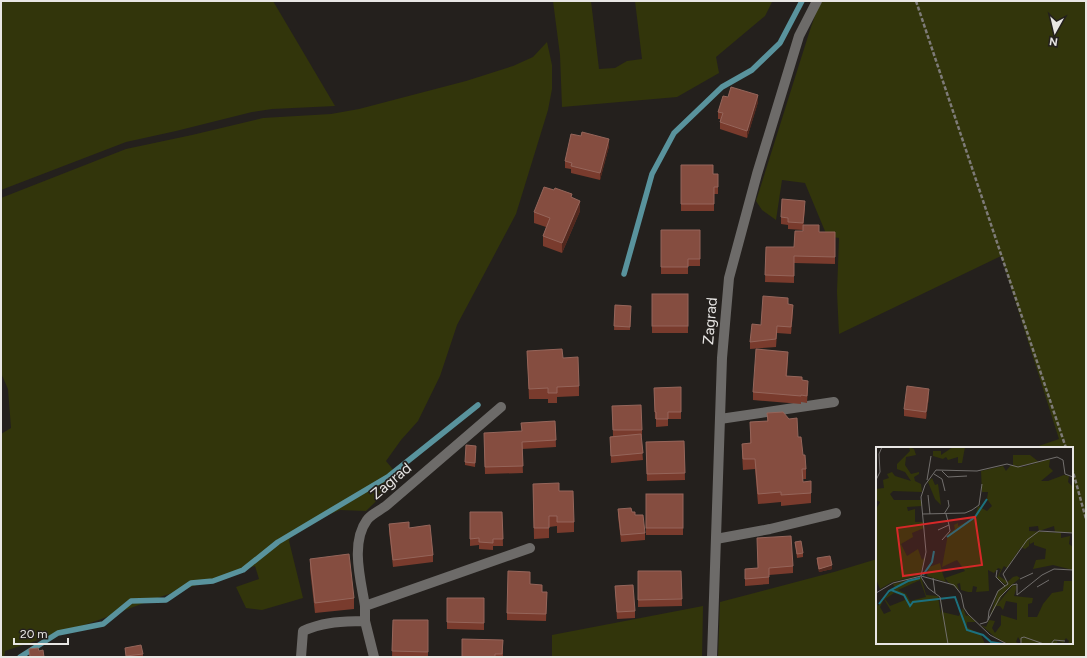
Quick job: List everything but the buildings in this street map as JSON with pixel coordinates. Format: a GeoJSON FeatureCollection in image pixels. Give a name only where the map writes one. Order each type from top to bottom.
{"type":"FeatureCollection","features":[{"type":"Feature","properties":{"kind":"street","name":"Zagrad"},"geometry":{"type":"LineString","coordinates":[[712,657],[722,358],[729,278],[757,174],[799,36],[817,1]]}},
{"type":"Feature","properties":{"kind":"street"},"geometry":{"type":"LineString","coordinates":[[720,419],[834,402]]}},
{"type":"Feature","properties":{"kind":"street","name":"Zagrad"},"geometry":{"type":"LineString","coordinates":[[374,657],[365,621],[357,550],[361,534],[367,520],[387,505],[501,407]]}},
{"type":"Feature","properties":{"kind":"street"},"geometry":{"type":"LineString","coordinates":[[716,539],[770,529],[836,513]]}},
{"type":"Feature","properties":{"kind":"street"},"geometry":{"type":"LineString","coordinates":[[364,606],[530,548]]}},
{"type":"Feature","properties":{"kind":"street"},"geometry":{"type":"LineString","coordinates":[[301,657],[303,631],[331,622],[365,621]]}},
{"type":"Feature","properties":{"kind":"path"},"geometry":{"type":"LineString","coordinates":[[916,1],[1066,447]]}},
{"type":"Feature","properties":{"kind":"path"},"geometry":{"type":"LineString","coordinates":[[1073,472],[1086,519]]}},
{"type":"Feature","properties":{"kind":"green space"},"geometry":{"type":"Polygon","coordinates":[[[1,1],[273,1],[335,106],[272,109],[252,112],[126,142],[1,190],[1,1]]]}},
{"type":"Feature","properties":{"kind":"green space"},"geometry":{"type":"Polygon","coordinates":[[[553,1],[591,1],[599,69],[615,68],[627,61],[642,59],[635,1],[772,2],[765,16],[716,57],[719,73],[677,97],[562,107],[560,55],[553,1]]]}},
{"type":"Feature","properties":{"kind":"green space"},"geometry":{"type":"Polygon","coordinates":[[[822,1],[1086,1],[1086,657],[718,657],[720,602],[876,559],[876,644],[1073,644],[1073,447],[1036,447],[1059,439],[1001,256],[839,334],[837,292],[839,238],[827,236],[805,183],[782,180],[776,220],[762,210],[756,201],[818,7],[822,1]]]}},
{"type":"Feature","properties":{"kind":"green space"},"geometry":{"type":"Polygon","coordinates":[[[547,42],[552,65],[552,89],[548,110],[516,214],[457,325],[440,376],[418,421],[401,440],[386,461],[400,478],[366,511],[340,510],[293,530],[289,541],[303,598],[262,610],[246,608],[236,587],[259,579],[255,566],[160,597],[96,621],[5,651],[4,657],[1,657],[1,434],[11,428],[8,389],[1,373],[1,198],[126,149],[263,118],[331,114],[359,109],[466,81],[513,66],[533,57],[547,42]]]}},
{"type":"Feature","properties":{"kind":"green space"},"geometry":{"type":"Polygon","coordinates":[[[703,606],[702,657],[552,657],[552,635],[703,606]]]}},
{"type":"Feature","properties":{"kind":"waterway"},"geometry":{"type":"LineString","coordinates":[[624,274],[652,174],[674,133],[722,87],[752,70],[780,43],[802,1]]}},
{"type":"Feature","properties":{"kind":"waterway"},"geometry":{"type":"LineString","coordinates":[[20,657],[58,633],[103,624],[131,601],[166,600],[191,583],[213,581],[243,570],[278,542],[389,476],[478,405]]}}]}
